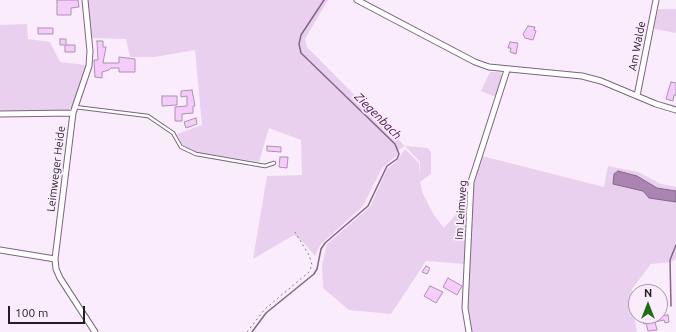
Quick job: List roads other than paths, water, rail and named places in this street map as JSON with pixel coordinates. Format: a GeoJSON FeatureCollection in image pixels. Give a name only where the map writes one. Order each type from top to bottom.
{"type":"FeatureCollection","features":[{"type":"Feature","properties":{"kind":"street","name":"Leimweger Heide"},"geometry":{"type":"LineString","coordinates":[[85,0],[90,51],[89,66],[74,110],[55,259],[56,269],[60,278],[95,332]]}},
{"type":"Feature","properties":{"kind":"street"},"geometry":{"type":"LineString","coordinates":[[357,0],[475,62],[489,67],[507,70],[562,73],[582,76],[601,81],[676,110]]}},
{"type":"Feature","properties":{"kind":"street","name":"Am Walde"},"geometry":{"type":"LineString","coordinates":[[637,96],[656,0]]}},
{"type":"Feature","properties":{"kind":"street","name":"Im Leimweg"},"geometry":{"type":"LineString","coordinates":[[469,332],[466,308],[471,182],[507,70]]}},
{"type":"Feature","properties":{"kind":"street"},"geometry":{"type":"LineString","coordinates":[[0,114],[74,110]]}},
{"type":"Feature","properties":{"kind":"street"},"geometry":{"type":"LineString","coordinates":[[0,250],[55,259]]}},
{"type":"Feature","properties":{"kind":"lane"},"geometry":{"type":"LineString","coordinates":[[74,110],[148,116],[173,133],[181,147],[196,154],[265,166],[274,163]]}},
{"type":"Feature","properties":{"kind":"waterway","name":"Ziegenbach"},"geometry":{"type":"LineString","coordinates":[[252,332],[266,313],[314,274],[317,269],[321,249],[325,243],[368,206],[387,166],[397,159],[399,154],[395,144],[301,53],[299,44],[301,35],[324,0]]}},
{"type":"Feature","properties":{"kind":"waterway"},"geometry":{"type":"LineString","coordinates":[[671,306],[670,260],[676,245]]}}]}
